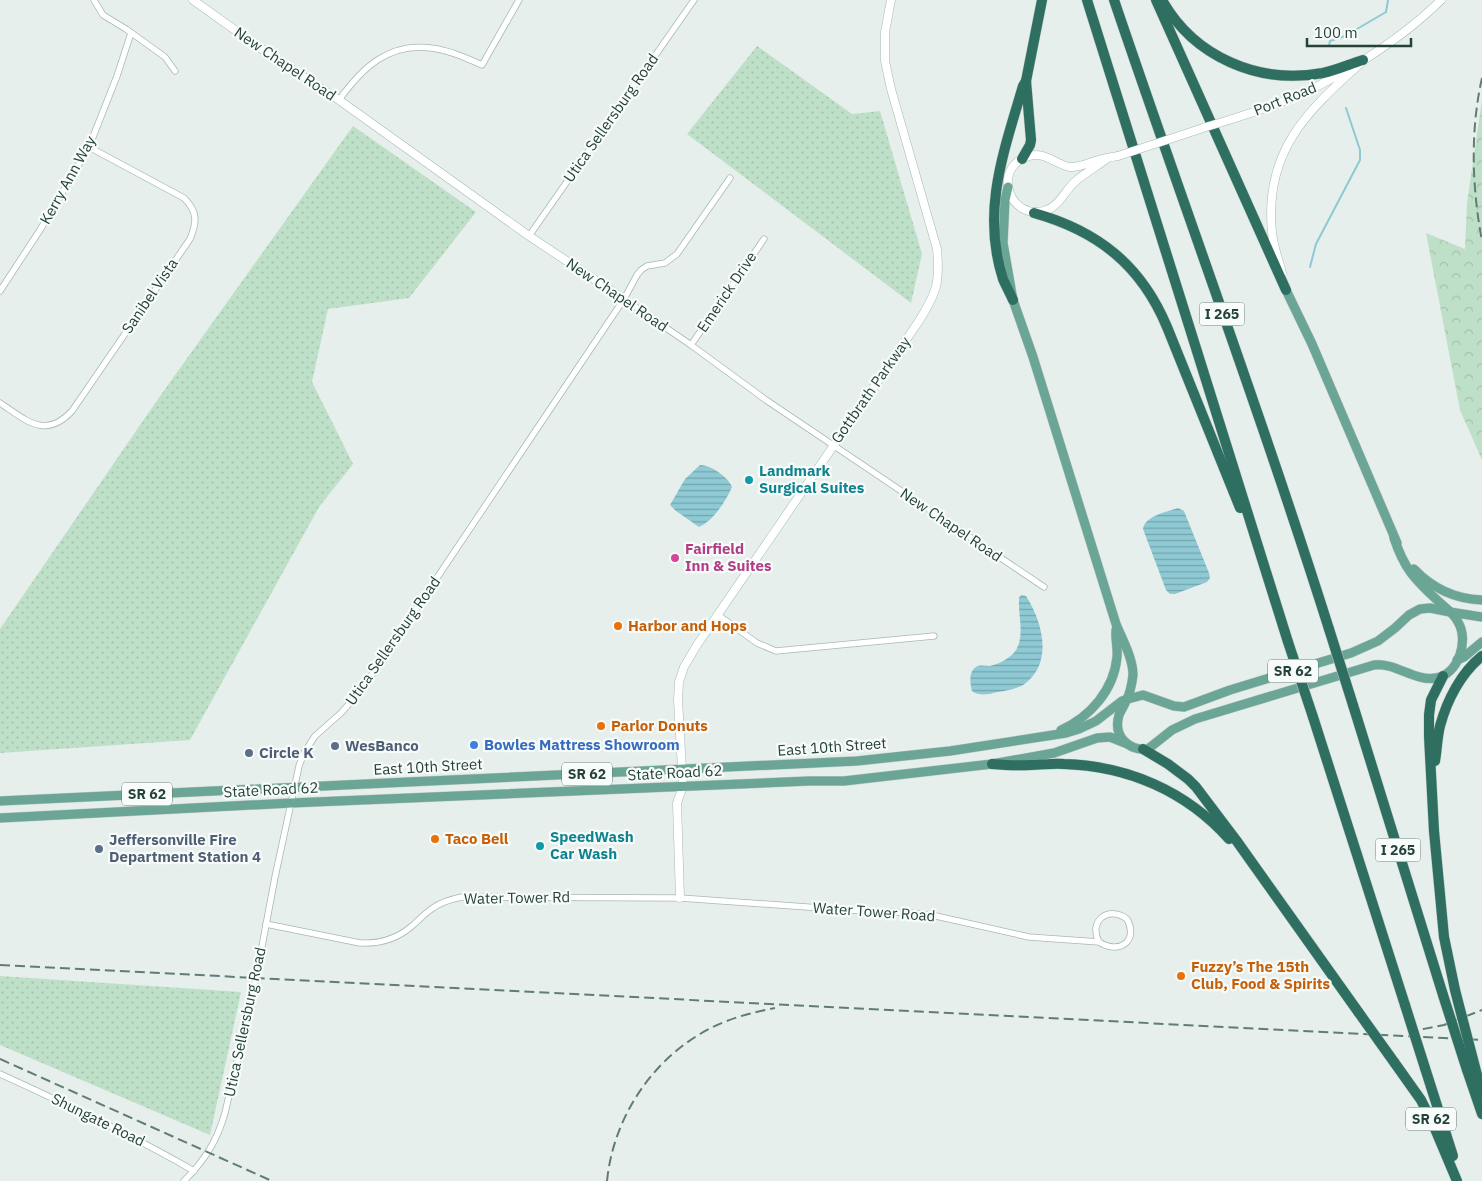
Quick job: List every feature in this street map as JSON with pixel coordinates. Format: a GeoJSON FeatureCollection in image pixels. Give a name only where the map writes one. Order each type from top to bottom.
{"type":"FeatureCollection","features":[{"type":"Feature","properties":{"kind":"highway"},"geometry":{"type":"LineString","coordinates":[[1022,158],[1030,145],[1026,80],[1042,0]]}},
{"type":"Feature","properties":{"kind":"highway","name":"I 265"},"geometry":{"type":"LineString","coordinates":[[1087,0],[1288,642],[1426,1068],[1459,1181]]}},
{"type":"Feature","properties":{"kind":"highway","name":"I 265"},"geometry":{"type":"LineString","coordinates":[[1114,0],[1294,518],[1443,995],[1472,1070],[1482,1114]]}},
{"type":"Feature","properties":{"kind":"highway"},"geometry":{"type":"LineString","coordinates":[[1156,0],[1286,290]]}},
{"type":"Feature","properties":{"kind":"highway"},"geometry":{"type":"LineString","coordinates":[[1162,0],[1168,11],[1182,28],[1198,43],[1229,62],[1246,69],[1281,75],[1302,75],[1324,72],[1364,60]]}},
{"type":"Feature","properties":{"kind":"highway"},"geometry":{"type":"LineString","coordinates":[[1013,300],[1004,280],[997,254],[994,234],[994,206],[1000,165],[1026,80]]}},
{"type":"Feature","properties":{"kind":"highway"},"geometry":{"type":"LineString","coordinates":[[1034,213],[1054,218],[1100,242],[1127,265],[1152,296],[1164,318],[1224,470],[1260,552]]}},
{"type":"Feature","properties":{"kind":"highway"},"geometry":{"type":"LineString","coordinates":[[1432,774],[1440,726],[1449,702],[1463,677],[1482,656]]}},
{"type":"Feature","properties":{"kind":"highway"},"geometry":{"type":"LineString","coordinates":[[1443,676],[1433,695],[1429,708],[1434,832],[1444,937],[1472,1070],[1482,1093]]}},
{"type":"Feature","properties":{"kind":"highway"},"geometry":{"type":"LineString","coordinates":[[1143,750],[1168,764],[1192,783],[1267,884]]}},
{"type":"Feature","properties":{"kind":"highway","name":"SR 62"},"geometry":{"type":"LineString","coordinates":[[992,764],[1081,765],[1114,771],[1148,781],[1184,799],[1207,818],[1226,836],[1267,884],[1394,1062],[1429,1116],[1459,1181]]}},
{"type":"Feature","properties":{"kind":"main road"},"geometry":{"type":"LineString","coordinates":[[1008,187],[1005,200],[1003,243],[1013,300],[1036,367],[1116,624],[1133,671],[1128,699],[1120,713],[1118,722],[1125,743]]}},
{"type":"Feature","properties":{"kind":"main road"},"geometry":{"type":"LineString","coordinates":[[992,764],[1052,754],[1098,738],[1110,737],[1133,748],[1148,749],[1172,730],[1194,719],[1374,664],[1389,666],[1423,677],[1435,678],[1449,672],[1457,660],[1463,647],[1463,633],[1458,622],[1406,568],[1356,444],[1286,290]]}},
{"type":"Feature","properties":{"kind":"main road"},"geometry":{"type":"LineString","coordinates":[[1394,538],[1410,565],[1432,584],[1458,597],[1482,600]]}},
{"type":"Feature","properties":{"kind":"main road","name":"SR 62"},"geometry":{"type":"LineString","coordinates":[[1128,699],[1143,695],[1174,706],[1187,706],[1230,690],[1362,649],[1388,634],[1409,615],[1420,608],[1450,612]]}},
{"type":"Feature","properties":{"kind":"main road"},"geometry":{"type":"LineString","coordinates":[[1450,612],[1482,617]]}},
{"type":"Feature","properties":{"kind":"main road"},"geometry":{"type":"LineString","coordinates":[[1044,737],[1072,725],[1095,706],[1103,696],[1116,667],[1116,624]]}},
{"type":"Feature","properties":{"kind":"main road"},"geometry":{"type":"LineString","coordinates":[[1457,660],[1464,657],[1482,642]]}},
{"type":"Feature","properties":{"kind":"main road","name":"East 10th Street"},"geometry":{"type":"LineString","coordinates":[[0,801],[856,761],[950,752],[1066,733],[1088,725],[1128,699]]}},
{"type":"Feature","properties":{"kind":"main road","name":"State Road 62"},"geometry":{"type":"LineString","coordinates":[[0,818],[291,802],[809,780],[844,781],[992,764]]}},
{"type":"Feature","properties":{"kind":"street"},"geometry":{"type":"LineString","coordinates":[[94,0],[103,15],[165,57],[175,71]]}},
{"type":"Feature","properties":{"kind":"street","name":"New Chapel Road"},"geometry":{"type":"LineString","coordinates":[[193,0],[263,50],[339,100],[529,236],[691,345],[766,400],[1044,587]]}},
{"type":"Feature","properties":{"kind":"street"},"geometry":{"type":"LineString","coordinates":[[339,100],[365,68],[397,50],[422,47],[433,48],[482,65],[519,0]]}},
{"type":"Feature","properties":{"kind":"street","name":"Utica Sellersburg Road"},"geometry":{"type":"LineString","coordinates":[[529,236],[694,0]]}},
{"type":"Feature","properties":{"kind":"street","name":"Gottbrath Parkway"},"geometry":{"type":"LineString","coordinates":[[680,898],[677,803],[683,786],[678,700],[679,682],[688,660],[919,321],[931,302],[936,288],[938,272],[937,249],[891,89],[885,60],[885,32],[891,0]]}},
{"type":"Feature","properties":{"kind":"street","name":"Port Road"},"geometry":{"type":"LineString","coordinates":[[1022,158],[1040,155],[1071,167],[1118,156],[1276,105],[1326,83],[1364,60],[1396,38],[1441,0]]}},
{"type":"Feature","properties":{"kind":"street","name":"Kerry Ann Way"},"geometry":{"type":"LineString","coordinates":[[0,291],[40,230],[89,147],[117,76],[131,33]]}},
{"type":"Feature","properties":{"kind":"street"},"geometry":{"type":"LineString","coordinates":[[1286,290],[1272,234],[1272,188],[1278,166],[1285,148],[1306,116],[1340,81],[1364,60]]}},
{"type":"Feature","properties":{"kind":"street","name":"Sanibel Vista"},"geometry":{"type":"LineString","coordinates":[[0,403],[28,422],[40,426],[58,424],[66,418],[190,239],[194,230],[194,212],[184,198],[89,147]]}},
{"type":"Feature","properties":{"kind":"street"},"geometry":{"type":"LineString","coordinates":[[1022,158],[1010,170],[1008,187],[1011,197],[1016,204],[1034,213],[1052,208],[1070,186],[1108,158]]}},
{"type":"Feature","properties":{"kind":"street","name":"Utica Sellersburg Road"},"geometry":{"type":"LineString","coordinates":[[184,1181],[212,1147],[222,1124],[242,1045],[294,787],[301,759],[308,745],[315,736],[341,713],[363,688],[624,299],[637,275],[647,266],[665,263],[677,254],[730,178]]}},
{"type":"Feature","properties":{"kind":"street","name":"Emerick Drive"},"geometry":{"type":"LineString","coordinates":[[691,345],[764,239]]}},
{"type":"Feature","properties":{"kind":"street"},"geometry":{"type":"LineString","coordinates":[[718,614],[757,644],[776,651],[934,636]]}},
{"type":"Feature","properties":{"kind":"street","name":"Water Tower Rd"},"geometry":{"type":"LineString","coordinates":[[266,924],[360,943],[371,943],[398,936],[434,907],[462,897],[647,898]]}},
{"type":"Feature","properties":{"kind":"street","name":"Water Tower Road"},"geometry":{"type":"LineString","coordinates":[[647,898],[680,898],[926,914],[1030,937],[1099,942],[1107,947],[1114,948],[1127,942],[1130,936],[1131,930],[1126,919],[1116,913],[1109,913],[1103,917],[1098,922],[1096,928],[1099,942]]}},
{"type":"Feature","properties":{"kind":"street","name":"Shungate Road"},"geometry":{"type":"LineString","coordinates":[[0,1074],[68,1105],[194,1170]]}},
{"type":"Feature","properties":{"kind":"green space"},"geometry":{"type":"Polygon","coordinates":[[[757,46],[852,114],[880,111],[922,254],[911,303],[687,134],[757,46]]]}},
{"type":"Feature","properties":{"kind":"green space"},"geometry":{"type":"Polygon","coordinates":[[[1482,100],[1482,460],[1460,410],[1426,233],[1465,249],[1467,203],[1482,100]]]}},
{"type":"Feature","properties":{"kind":"green space"},"geometry":{"type":"Polygon","coordinates":[[[353,126],[476,212],[409,298],[328,309],[312,382],[353,464],[319,507],[190,740],[0,753],[0,629],[158,399],[353,126]]]}},
{"type":"Feature","properties":{"kind":"green space"},"geometry":{"type":"Polygon","coordinates":[[[0,976],[241,992],[210,1135],[0,1045],[0,976]]]}},
{"type":"Feature","properties":{"kind":"water"},"geometry":{"type":"Polygon","coordinates":[[[700,465],[719,472],[732,487],[718,510],[699,527],[670,505],[685,479],[700,465]]]}},
{"type":"Feature","properties":{"kind":"water"},"geometry":{"type":"Polygon","coordinates":[[[1178,508],[1184,511],[1210,578],[1207,582],[1175,594],[1170,594],[1166,590],[1143,529],[1152,518],[1178,508]]]}},
{"type":"Feature","properties":{"kind":"water"},"geometry":{"type":"Polygon","coordinates":[[[1022,595],[1026,596],[1032,606],[1040,628],[1042,652],[1040,663],[1035,673],[1021,686],[988,694],[975,693],[972,691],[970,681],[973,670],[979,666],[997,664],[1008,658],[1014,653],[1019,644],[1019,597],[1022,595]]]}},
{"type":"Feature","properties":{"kind":"waterway"},"geometry":{"type":"LineString","coordinates":[[1329,46],[1330,41],[1345,36],[1386,12],[1388,0]]}},
{"type":"Feature","properties":{"kind":"waterway"},"geometry":{"type":"LineString","coordinates":[[1310,267],[1316,244],[1360,160],[1360,150],[1346,108]]}},
{"type":"Feature","properties":{"kind":"railway"},"geometry":{"type":"LineString","coordinates":[[1482,78],[1474,139],[1474,180],[1482,241]]}},
{"type":"Feature","properties":{"kind":"railway"},"geometry":{"type":"LineString","coordinates":[[0,965],[1482,1040]]}},
{"type":"Feature","properties":{"kind":"railway"},"geometry":{"type":"LineString","coordinates":[[607,1181],[617,1137],[625,1116],[649,1078],[664,1062],[681,1047],[709,1029],[736,1018],[775,1008]]}},
{"type":"Feature","properties":{"kind":"railway"},"geometry":{"type":"LineString","coordinates":[[1408,1032],[1444,1025],[1482,1010]]}},
{"type":"Feature","properties":{"kind":"railway"},"geometry":{"type":"LineString","coordinates":[[0,1059],[272,1181]]}},
{"type":"Feature","properties":{"kind":"place","name":"Landmark Surgical Suites"},"geometry":{"type":"Point","coordinates":[749,480]}},
{"type":"Feature","properties":{"kind":"place","name":"Fairfield Inn & Suites"},"geometry":{"type":"Point","coordinates":[675,558]}},
{"type":"Feature","properties":{"kind":"place","name":"Harbor and Hops"},"geometry":{"type":"Point","coordinates":[618,626]}},
{"type":"Feature","properties":{"kind":"place","name":"Parlor Donuts"},"geometry":{"type":"Point","coordinates":[601,726]}},
{"type":"Feature","properties":{"kind":"place","name":"Bowles Mattress Showroom"},"geometry":{"type":"Point","coordinates":[474,745]}},
{"type":"Feature","properties":{"kind":"place","name":"WesBanco"},"geometry":{"type":"Point","coordinates":[335,746]}},
{"type":"Feature","properties":{"kind":"place","name":"Circle K"},"geometry":{"type":"Point","coordinates":[249,753]}},
{"type":"Feature","properties":{"kind":"place","name":"Taco Bell"},"geometry":{"type":"Point","coordinates":[435,839]}},
{"type":"Feature","properties":{"kind":"place","name":"SpeedWash Car Wash"},"geometry":{"type":"Point","coordinates":[540,846]}},
{"type":"Feature","properties":{"kind":"place","name":"Jeffersonville Fire Department Station 4"},"geometry":{"type":"Point","coordinates":[99,849]}},
{"type":"Feature","properties":{"kind":"place","name":"Fuzzy’s The 15th Club, Food & Spirits"},"geometry":{"type":"Point","coordinates":[1181,976]}}]}
